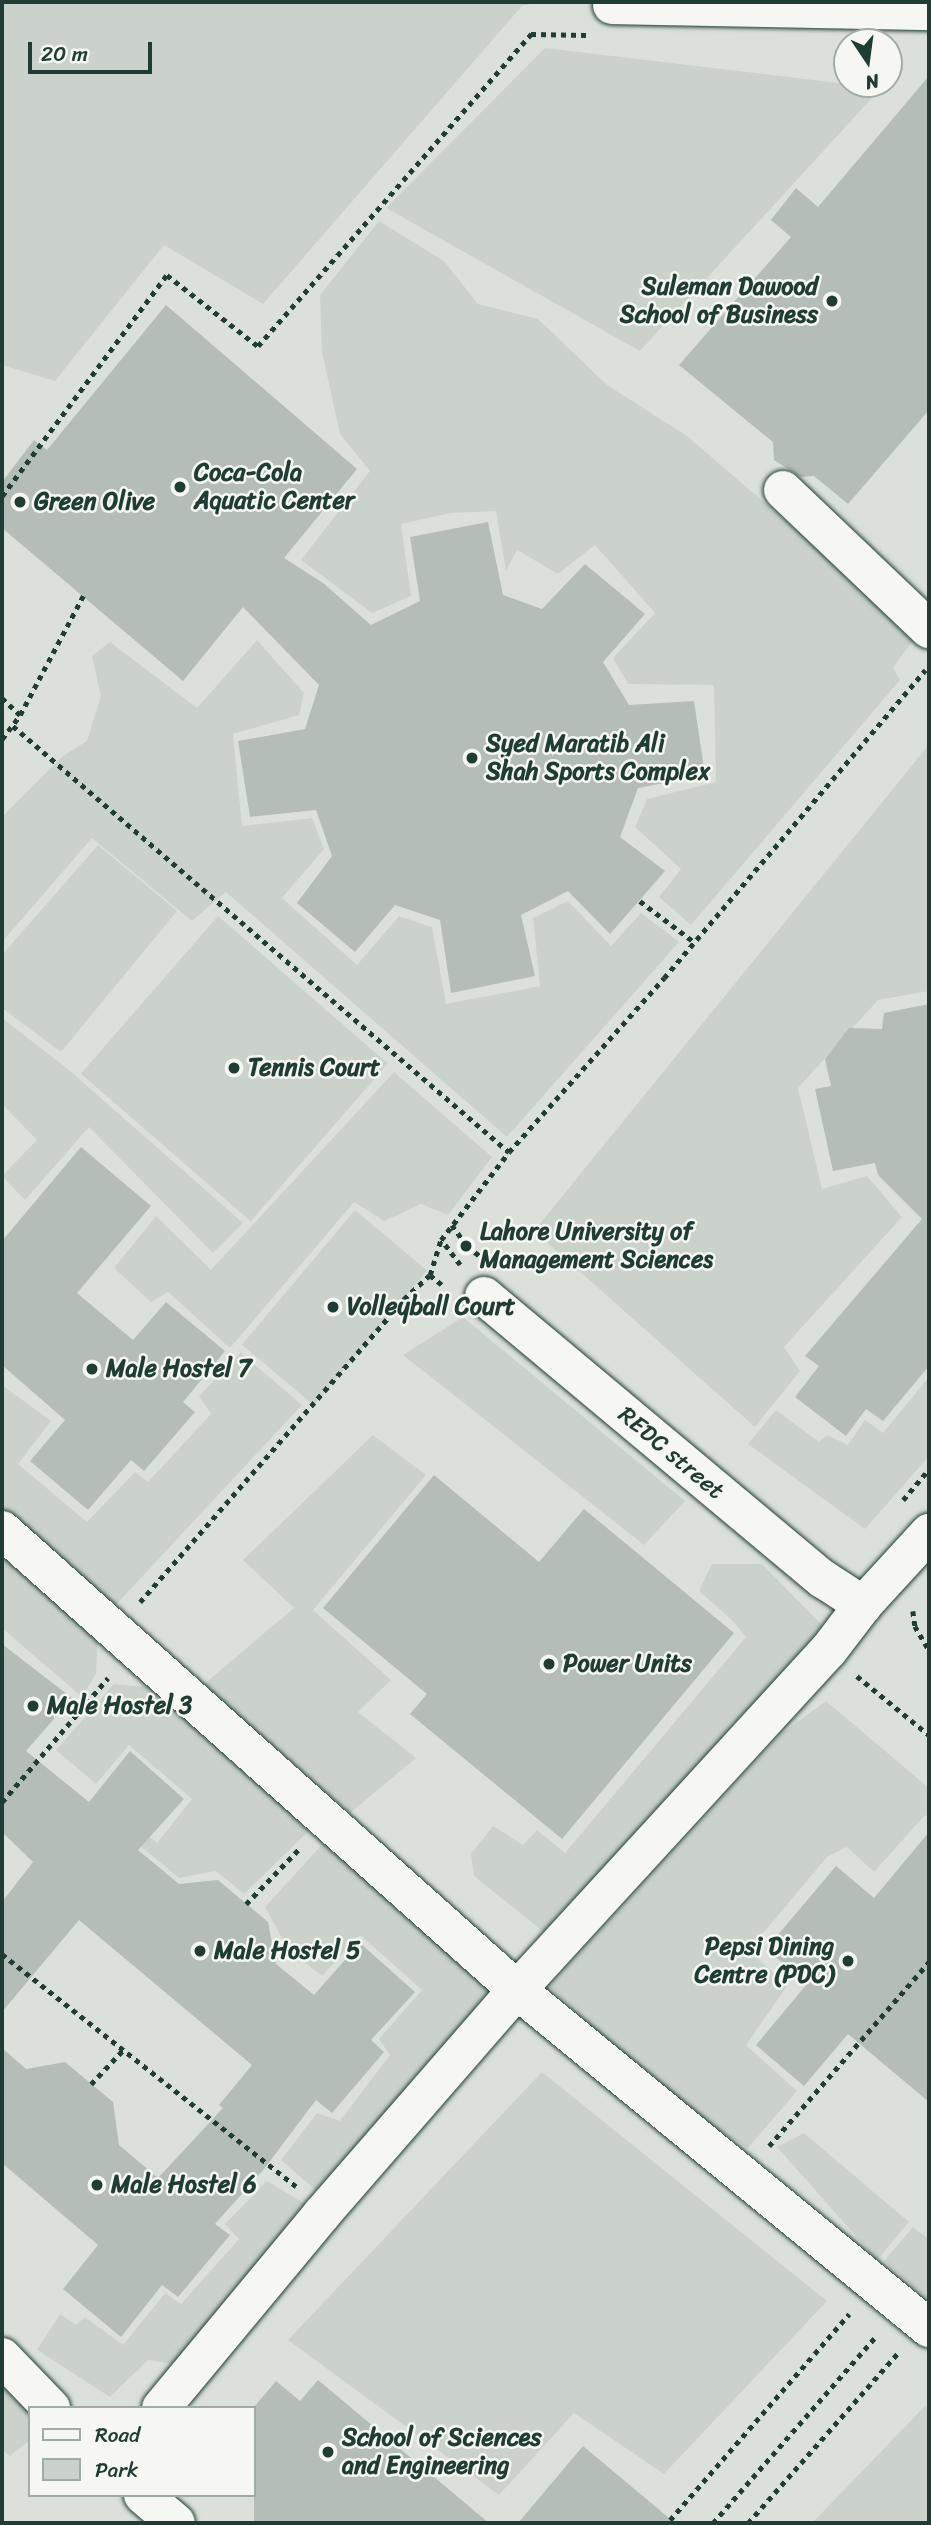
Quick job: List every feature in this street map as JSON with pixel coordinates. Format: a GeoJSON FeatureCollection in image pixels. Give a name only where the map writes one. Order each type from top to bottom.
{"type":"FeatureCollection","features":[{"type":"Feature","properties":{"kind":"street"},"geometry":{"type":"LineString","coordinates":[[612,5],[929,11]]}},
{"type":"Feature","properties":{"kind":"street"},"geometry":{"type":"LineString","coordinates":[[783,490],[929,629]]}},
{"type":"Feature","properties":{"kind":"street","name":"REDC street"},"geometry":{"type":"LineString","coordinates":[[484,1296],[823,1579],[863,1605]]}},
{"type":"Feature","properties":{"kind":"street"},"geometry":{"type":"LineString","coordinates":[[2,1530],[517,1990],[908,2310]]}},
{"type":"Feature","properties":{"kind":"street"},"geometry":{"type":"LineString","coordinates":[[163,2406],[517,1990],[828,1651],[863,1605],[929,1533]]}},
{"type":"Feature","properties":{"kind":"street"},"geometry":{"type":"LineString","coordinates":[[2,2357],[49,2406]]}},
{"type":"Feature","properties":{"kind":"street"},"geometry":{"type":"LineString","coordinates":[[145,2497],[176,2523]]}},
{"type":"Feature","properties":{"kind":"path"},"geometry":{"type":"LineString","coordinates":[[2,496],[167,275],[258,346],[531,34],[616,35],[612,5]]}},
{"type":"Feature","properties":{"kind":"path"},"geometry":{"type":"LineString","coordinates":[[2,739],[20,715],[83,596]]}},
{"type":"Feature","properties":{"kind":"path"},"geometry":{"type":"LineString","coordinates":[[2,1802],[108,1677],[115,1631],[404,1299],[430,1275],[441,1240],[509,1152],[694,942],[929,665]]}},
{"type":"Feature","properties":{"kind":"path"},"geometry":{"type":"LineString","coordinates":[[2,698],[20,715]]}},
{"type":"Feature","properties":{"kind":"path"},"geometry":{"type":"LineString","coordinates":[[13,726],[509,1152]]}},
{"type":"Feature","properties":{"kind":"path"},"geometry":{"type":"LineString","coordinates":[[640,901],[694,942]]}},
{"type":"Feature","properties":{"kind":"path"},"geometry":{"type":"LineString","coordinates":[[441,1240],[484,1296]]}},
{"type":"Feature","properties":{"kind":"path"},"geometry":{"type":"LineString","coordinates":[[923,1642],[929,1650]]}},
{"type":"Feature","properties":{"kind":"path"},"geometry":{"type":"LineString","coordinates":[[828,1651],[929,1735]]}},
{"type":"Feature","properties":{"kind":"path"},"geometry":{"type":"LineString","coordinates":[[246,1904],[327,1820]]}},
{"type":"Feature","properties":{"kind":"path"},"geometry":{"type":"LineString","coordinates":[[2,1954],[327,2210]]}},
{"type":"Feature","properties":{"kind":"path"},"geometry":{"type":"LineString","coordinates":[[768,2147],[929,1962]]}},
{"type":"Feature","properties":{"kind":"path"},"geometry":{"type":"LineString","coordinates":[[91,2084],[123,2050]]}},
{"type":"Feature","properties":{"kind":"path"},"geometry":{"type":"LineString","coordinates":[[670,2520],[908,2310]]}},
{"type":"Feature","properties":{"kind":"path"},"geometry":{"type":"LineString","coordinates":[[713,2523],[908,2310]]}},
{"type":"Feature","properties":{"kind":"path"},"geometry":{"type":"LineString","coordinates":[[748,2523],[908,2310]]}},
{"type":"Feature","properties":{"kind":"shaded area","name":"Lahore University of Management Sciences"},"geometry":{"type":"Polygon","coordinates":[[[2,2],[929,2],[929,2523],[2,2523],[2,2]]]}},
{"type":"Feature","properties":{"kind":"green space"},"geometry":{"type":"Polygon","coordinates":[[[2,2],[538,2],[522,6],[263,304],[164,245],[55,381],[2,365],[2,2]]]}},
{"type":"Feature","properties":{"kind":"green space"},"geometry":{"type":"Polygon","coordinates":[[[545,48],[833,82],[833,98],[872,98],[640,351],[386,208],[545,48]]]}},
{"type":"Feature","properties":{"kind":"green space"},"geometry":{"type":"Polygon","coordinates":[[[379,221],[444,261],[478,304],[538,319],[607,385],[687,436],[917,634],[893,668],[900,680],[691,925],[659,897],[681,869],[635,827],[647,799],[716,782],[714,685],[628,684],[613,658],[655,613],[595,545],[558,574],[517,550],[506,571],[496,511],[451,513],[401,524],[411,596],[372,613],[301,560],[370,471],[340,434],[322,352],[320,295],[379,221]]]}},
{"type":"Feature","properties":{"kind":"green space"},"geometry":{"type":"Polygon","coordinates":[[[257,640],[304,693],[299,715],[233,734],[242,826],[312,818],[324,849],[282,898],[357,965],[399,916],[432,927],[446,1004],[540,986],[533,918],[568,901],[611,946],[641,913],[679,942],[507,1137],[226,892],[192,921],[92,838],[2,942],[2,817],[63,756],[87,741],[101,696],[92,656],[110,642],[197,708],[257,640]]]}},
{"type":"Feature","properties":{"kind":"green space"},"geometry":{"type":"Polygon","coordinates":[[[927,747],[929,991],[878,1000],[798,1088],[822,1189],[867,1176],[902,1217],[784,1347],[800,1371],[755,1427],[534,1231],[927,747]]]}},
{"type":"Feature","properties":{"kind":"green space"},"geometry":{"type":"Polygon","coordinates":[[[98,845],[177,911],[61,1052],[2,1008],[2,955],[98,845]]]}},
{"type":"Feature","properties":{"kind":"green space","name":"Tennis Court"},"geometry":{"type":"Polygon","coordinates":[[[218,916],[388,1064],[251,1221],[81,1074],[218,916]]]}},
{"type":"Feature","properties":{"kind":"green space"},"geometry":{"type":"Polygon","coordinates":[[[2,1018],[69,1070],[243,1223],[213,1253],[89,1127],[25,1200],[2,1176],[37,1140],[2,1104],[2,1018]]]}},
{"type":"Feature","properties":{"kind":"green space"},"geometry":{"type":"Polygon","coordinates":[[[394,1072],[492,1157],[448,1215],[421,1204],[384,1221],[354,1202],[230,1348],[168,1292],[151,1302],[114,1268],[156,1216],[211,1270],[394,1072]]]}},
{"type":"Feature","properties":{"kind":"green space","name":"Volleyball Court"},"geometry":{"type":"Polygon","coordinates":[[[355,1210],[427,1270],[314,1405],[242,1345],[355,1210]]]}},
{"type":"Feature","properties":{"kind":"green space"},"geometry":{"type":"Polygon","coordinates":[[[463,1317],[685,1501],[644,1545],[403,1355],[463,1317]]]}},
{"type":"Feature","properties":{"kind":"green space"},"geometry":{"type":"Polygon","coordinates":[[[241,1353],[302,1405],[111,1610],[2,1509],[2,1385],[51,1421],[18,1464],[87,1522],[135,1472],[148,1482],[211,1414],[199,1396],[241,1353]]]}},
{"type":"Feature","properties":{"kind":"green space"},"geometry":{"type":"Polygon","coordinates":[[[929,1377],[929,1456],[865,1529],[748,1444],[776,1410],[819,1442],[827,1435],[848,1445],[865,1420],[883,1433],[929,1377]]]}},
{"type":"Feature","properties":{"kind":"green space"},"geometry":{"type":"Polygon","coordinates":[[[373,1435],[426,1475],[313,1610],[391,1680],[358,1712],[416,1758],[350,1813],[203,1685],[294,1608],[243,1560],[373,1435]]]}},
{"type":"Feature","properties":{"kind":"green space"},"geometry":{"type":"Polygon","coordinates":[[[2,1548],[98,1632],[96,1674],[82,1697],[2,1628],[2,1548]]]}},
{"type":"Feature","properties":{"kind":"green space"},"geometry":{"type":"Polygon","coordinates":[[[712,1564],[762,1564],[830,1633],[550,1937],[474,1876],[471,1854],[493,1826],[523,1845],[537,1830],[565,1853],[746,1637],[733,1621],[699,1591],[712,1564]]]}},
{"type":"Feature","properties":{"kind":"green space"},"geometry":{"type":"Polygon","coordinates":[[[114,1684],[164,1689],[319,1821],[244,1894],[216,1871],[179,1878],[131,1838],[140,1830],[157,1843],[192,1799],[129,1745],[96,1784],[56,1750],[114,1684]]]}},
{"type":"Feature","properties":{"kind":"green space"},"geometry":{"type":"Polygon","coordinates":[[[826,1701],[929,1788],[929,1818],[925,1815],[874,1872],[847,1847],[827,1857],[749,1950],[787,1986],[746,2045],[797,2091],[748,2148],[675,2103],[549,1987],[781,1734],[826,1701]]]}},
{"type":"Feature","properties":{"kind":"green space"},"geometry":{"type":"Polygon","coordinates":[[[329,1837],[501,1989],[327,2200],[281,2160],[317,2113],[340,2121],[390,2055],[379,2039],[422,1990],[360,1935],[322,1976],[288,1949],[265,1907],[329,1837]]]}},
{"type":"Feature","properties":{"kind":"green space"},"geometry":{"type":"Polygon","coordinates":[[[542,2072],[827,2301],[664,2474],[574,2413],[499,2495],[288,2340],[542,2072]]]}},
{"type":"Feature","properties":{"kind":"green space"},"geometry":{"type":"Polygon","coordinates":[[[804,2133],[909,2222],[877,2260],[777,2147],[804,2133]]]}},
{"type":"Feature","properties":{"kind":"green space"},"geometry":{"type":"Polygon","coordinates":[[[267,2181],[317,2211],[186,2366],[148,2360],[110,2397],[37,2350],[60,2314],[76,2325],[85,2317],[123,2345],[165,2293],[181,2304],[239,2239],[225,2224],[267,2181]]]}},
{"type":"Feature","properties":{"kind":"green space"},"geometry":{"type":"Polygon","coordinates":[[[913,2227],[929,2239],[929,2300],[884,2261],[913,2227]]]}},
{"type":"Feature","properties":{"kind":"green space"},"geometry":{"type":"Polygon","coordinates":[[[2,2380],[28,2406],[28,2442],[10,2456],[2,2450],[2,2380]]]}},
{"type":"Feature","properties":{"kind":"green space"},"geometry":{"type":"Polygon","coordinates":[[[925,2406],[929,2410],[929,2523],[812,2523],[925,2406]]]}},
{"type":"Feature","properties":{"kind":"building","name":"Suleman Dawood School of Business"},"geometry":{"type":"Polygon","coordinates":[[[929,76],[929,410],[848,504],[814,476],[801,477],[774,460],[773,442],[679,365],[791,237],[771,220],[796,188],[818,207],[929,76]]]}},
{"type":"Feature","properties":{"kind":"building","name":"Syed Maratib Ali Shah Sports Complex"},"geometry":{"type":"Polygon","coordinates":[[[166,305],[357,469],[284,558],[323,583],[371,625],[420,601],[410,537],[488,522],[503,595],[542,609],[585,564],[645,614],[603,662],[629,705],[694,701],[705,775],[638,788],[620,837],[665,871],[610,934],[568,891],[521,915],[535,976],[451,993],[440,920],[395,905],[355,952],[297,903],[332,856],[316,810],[250,817],[238,741],[305,729],[319,685],[243,607],[183,681],[2,528],[2,482],[34,440],[47,450],[166,305]]]}},
{"type":"Feature","properties":{"kind":"building"},"geometry":{"type":"Polygon","coordinates":[[[929,1004],[929,1366],[883,1421],[866,1409],[846,1436],[795,1397],[819,1366],[805,1356],[922,1219],[878,1175],[875,1163],[833,1171],[815,1089],[831,1086],[825,1059],[849,1028],[882,1029],[884,1013],[929,1004]]]}},
{"type":"Feature","properties":{"kind":"building","name":"Male Hostel 7"},"geometry":{"type":"Polygon","coordinates":[[[81,1147],[151,1206],[77,1293],[133,1340],[166,1302],[225,1351],[183,1402],[195,1412],[144,1471],[131,1460],[88,1510],[30,1461],[65,1420],[2,1365],[2,1241],[81,1147]]]}},
{"type":"Feature","properties":{"kind":"building","name":"Power Units"},"geometry":{"type":"Polygon","coordinates":[[[434,1475],[539,1562],[584,1509],[734,1633],[562,1839],[410,1714],[427,1694],[323,1608],[434,1475]]]}},
{"type":"Feature","properties":{"kind":"building"},"geometry":{"type":"Polygon","coordinates":[[[2,1644],[72,1698],[26,1751],[89,1802],[130,1751],[184,1799],[138,1850],[179,1884],[218,1880],[268,1922],[276,1964],[314,1995],[360,1943],[415,1992],[371,2040],[384,2052],[332,2113],[316,2100],[264,2169],[215,2224],[230,2235],[178,2297],[162,2285],[121,2337],[63,2289],[98,2245],[2,2163],[2,2048],[26,2069],[65,2062],[113,2102],[119,2145],[158,2178],[223,2108],[219,2105],[252,2065],[79,1920],[2,2012],[2,1902],[33,1862],[2,1832],[2,1644]]]}},
{"type":"Feature","properties":{"kind":"building","name":"Pepsi Dining Centre (PDC)"},"geometry":{"type":"Polygon","coordinates":[[[929,1832],[929,2102],[848,2034],[804,2086],[756,2045],[807,1984],[766,1949],[836,1866],[874,1898],[929,1832]]]}},
{"type":"Feature","properties":{"kind":"building","name":"School of Sciences and Engineering"},"geometry":{"type":"Polygon","coordinates":[[[318,2380],[489,2523],[254,2523],[255,2406],[276,2381],[300,2401],[318,2380]]]}},
{"type":"Feature","properties":{"kind":"building","name":"School of Sciences and Engineering"},"geometry":{"type":"Polygon","coordinates":[[[583,2446],[675,2523],[518,2523],[583,2446]]]}},
{"type":"Feature","properties":{"kind":"place","name":"Suleman Dawood School of Business"},"geometry":{"type":"Point","coordinates":[832,301]}},
{"type":"Feature","properties":{"kind":"place","name":"Coca-Cola Aquatic Center"},"geometry":{"type":"Point","coordinates":[180,487]}},
{"type":"Feature","properties":{"kind":"place","name":"Green Olive"},"geometry":{"type":"Point","coordinates":[20,502]}},
{"type":"Feature","properties":{"kind":"place","name":"Syed Maratib Ali Shah Sports Complex"},"geometry":{"type":"Point","coordinates":[472,758]}},
{"type":"Feature","properties":{"kind":"place","name":"Tennis Court"},"geometry":{"type":"Point","coordinates":[234,1068]}},
{"type":"Feature","properties":{"kind":"place","name":"Lahore University of Management Sciences"},"geometry":{"type":"Point","coordinates":[466,1246]}},
{"type":"Feature","properties":{"kind":"place","name":"Volleyball Court"},"geometry":{"type":"Point","coordinates":[333,1307]}},
{"type":"Feature","properties":{"kind":"place","name":"Male Hostel 7"},"geometry":{"type":"Point","coordinates":[92,1369]}},
{"type":"Feature","properties":{"kind":"place","name":"Power Units"},"geometry":{"type":"Point","coordinates":[549,1664]}},
{"type":"Feature","properties":{"kind":"place","name":"Male Hostel 3"},"geometry":{"type":"Point","coordinates":[33,1706]}},
{"type":"Feature","properties":{"kind":"place","name":"Male Hostel 5"},"geometry":{"type":"Point","coordinates":[200,1951]}},
{"type":"Feature","properties":{"kind":"place","name":"Pepsi Dining Centre (PDC)"},"geometry":{"type":"Point","coordinates":[848,1961]}},
{"type":"Feature","properties":{"kind":"place","name":"Male Hostel 6"},"geometry":{"type":"Point","coordinates":[97,2185]}},
{"type":"Feature","properties":{"kind":"place","name":"School of Sciences and Engineering"},"geometry":{"type":"Point","coordinates":[328,2452]}}]}
